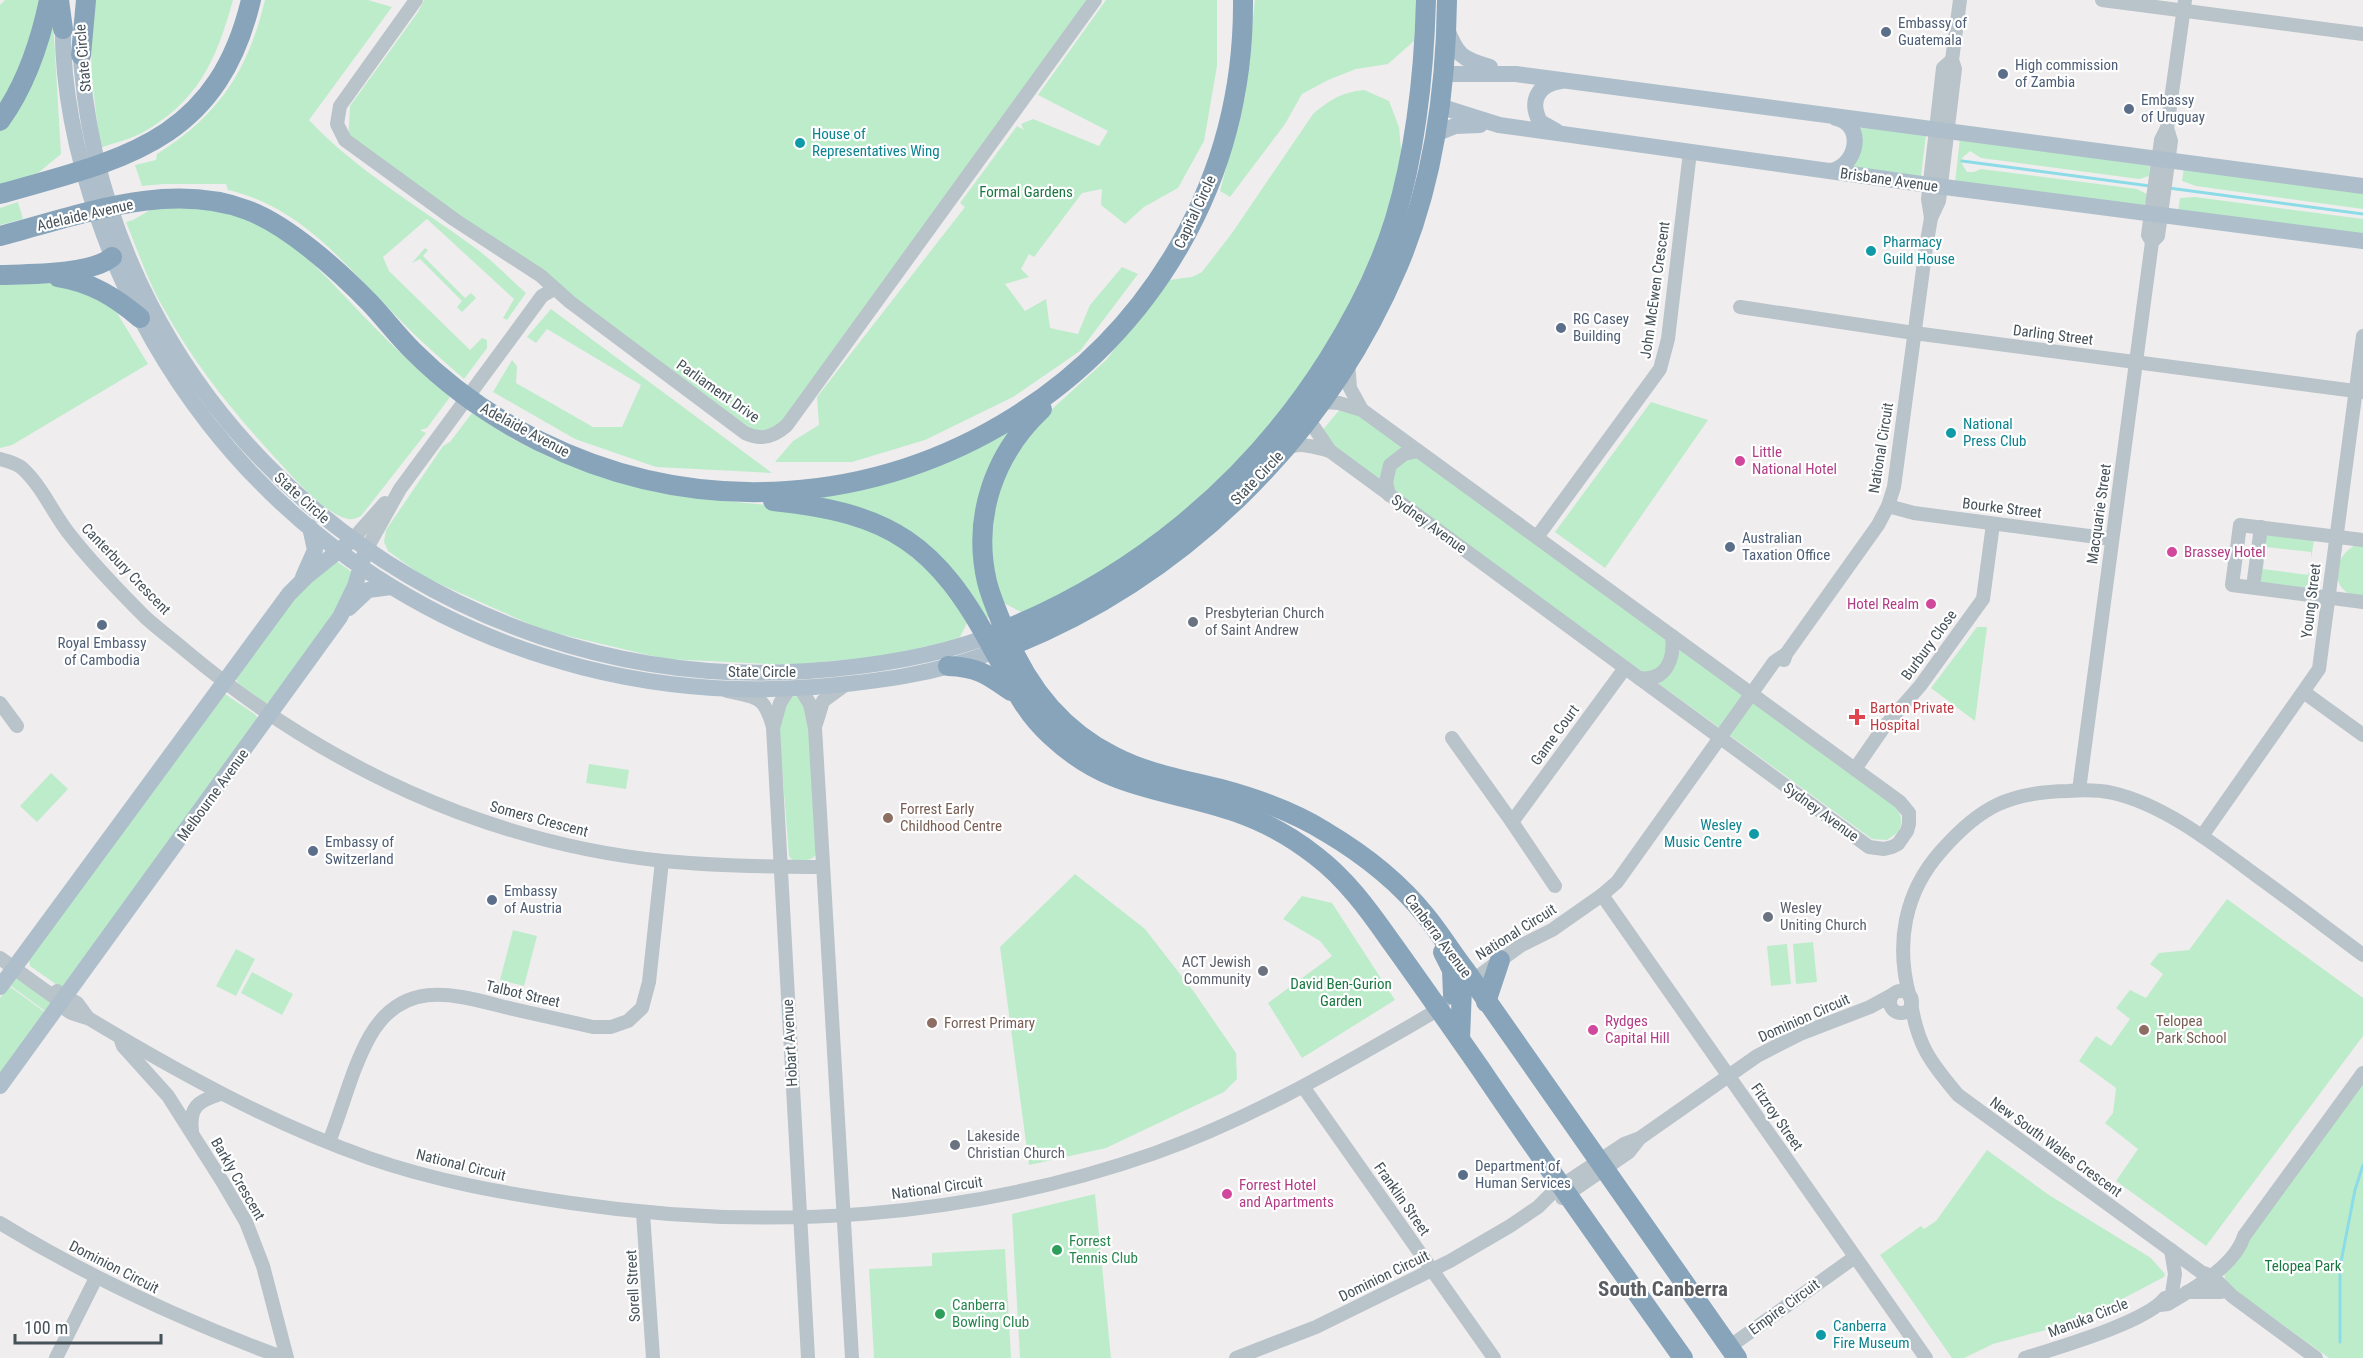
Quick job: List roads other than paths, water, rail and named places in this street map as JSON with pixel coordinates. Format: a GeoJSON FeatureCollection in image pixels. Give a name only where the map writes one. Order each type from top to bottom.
{"type":"FeatureCollection","features":[{"type":"Feature","properties":{"kind":"highway"},"geometry":{"type":"LineString","coordinates":[[0,121],[22,83],[34,54],[49,0]]}},
{"type":"Feature","properties":{"kind":"highway"},"geometry":{"type":"LineString","coordinates":[[59,0],[63,28]]}},
{"type":"Feature","properties":{"kind":"highway"},"geometry":{"type":"LineString","coordinates":[[81,55],[87,0]]}},
{"type":"Feature","properties":{"kind":"highway"},"geometry":{"type":"LineString","coordinates":[[236,47],[239,0]]}},
{"type":"Feature","properties":{"kind":"highway"},"geometry":{"type":"LineString","coordinates":[[0,194],[130,153],[158,139],[180,124],[203,102],[223,75],[236,47],[251,0]]}},
{"type":"Feature","properties":{"kind":"highway","name":"Capital Circle"},"geometry":{"type":"LineString","coordinates":[[1063,384],[1103,347],[1143,302],[1177,251],[1210,183],[1225,139],[1238,80],[1243,0]]}},
{"type":"Feature","properties":{"kind":"highway","name":"State Circle"},"geometry":{"type":"LineString","coordinates":[[1189,532],[1300,402],[1352,319],[1387,242],[1407,169],[1419,100],[1425,0]]}},
{"type":"Feature","properties":{"kind":"highway","name":"State Circle"},"geometry":{"type":"LineString","coordinates":[[999,641],[1057,626],[1090,609],[1125,577],[1255,483],[1283,452],[1322,402],[1383,298],[1403,254],[1420,202],[1439,106],[1447,0]]}},
{"type":"Feature","properties":{"kind":"highway"},"geometry":{"type":"LineString","coordinates":[[1422,74],[1443,74]]}},
{"type":"Feature","properties":{"kind":"highway","name":"Brisbane Avenue"},"geometry":{"type":"LineString","coordinates":[[1419,100],[1439,106]]}},
{"type":"Feature","properties":{"kind":"highway","name":"Adelaide Avenue"},"geometry":{"type":"LineString","coordinates":[[0,236],[136,202],[193,199],[223,202],[252,211],[278,226],[350,284],[414,352],[444,379],[485,410],[511,426],[566,453],[623,473],[670,484],[733,491],[775,491],[815,488],[866,479],[924,462],[980,437],[1024,412],[1063,384]]}},
{"type":"Feature","properties":{"kind":"highway"},"geometry":{"type":"LineString","coordinates":[[0,275],[40,274],[89,267],[112,257]]}},
{"type":"Feature","properties":{"kind":"highway"},"geometry":{"type":"LineString","coordinates":[[40,274],[89,284],[114,297],[140,318]]}},
{"type":"Feature","properties":{"kind":"highway"},"geometry":{"type":"LineString","coordinates":[[999,641],[985,569],[982,538],[986,504],[994,478],[1007,450],[1063,384]]}},
{"type":"Feature","properties":{"kind":"highway","name":"Sydney Avenue"},"geometry":{"type":"LineString","coordinates":[[1309,420],[1300,402],[1322,402]]}},
{"type":"Feature","properties":{"kind":"highway"},"geometry":{"type":"LineString","coordinates":[[670,484],[696,492],[830,508],[883,526],[920,550],[940,569],[999,641]]}},
{"type":"Feature","properties":{"kind":"highway","name":"State Circle"},"geometry":{"type":"LineString","coordinates":[[999,641],[1053,608],[1125,577]]}},
{"type":"Feature","properties":{"kind":"highway"},"geometry":{"type":"LineString","coordinates":[[948,666],[979,670],[1024,689],[1034,651],[1057,626]]}},
{"type":"Feature","properties":{"kind":"highway","name":"Canberra Avenue"},"geometry":{"type":"LineString","coordinates":[[999,641],[1024,689],[1028,712],[1051,737],[1072,754],[1098,771],[1128,784],[1242,814],[1278,830],[1334,872],[1369,911],[1456,993],[1486,1002],[1600,1166],[1726,1354]]}},
{"type":"Feature","properties":{"kind":"highway","name":"Canberra Avenue"},"geometry":{"type":"LineString","coordinates":[[1024,689],[1049,706],[1068,726],[1114,757],[1150,771],[1264,802],[1325,831],[1359,854],[1395,883],[1434,927],[1440,946],[1452,970],[1460,1039],[1683,1358]]}},
{"type":"Feature","properties":{"kind":"highway"},"geometry":{"type":"LineString","coordinates":[[1486,1002],[1500,960]]}},
{"type":"Feature","properties":{"kind":"highway"},"geometry":{"type":"LineString","coordinates":[[1456,993],[1460,1039]]}},
{"type":"Feature","properties":{"kind":"main road","name":"State Circle"},"geometry":{"type":"LineString","coordinates":[[64,0],[63,28],[67,88],[80,156],[91,198],[112,257],[140,318],[187,395],[213,430],[263,486],[310,527],[346,545],[366,550],[437,594],[485,616],[554,642],[610,657],[648,664],[724,673],[820,671],[895,662],[999,641]]}},
{"type":"Feature","properties":{"kind":"main road","name":"State Circle"},"geometry":{"type":"LineString","coordinates":[[79,0],[81,55],[92,131],[117,225],[146,293],[166,330],[212,400],[267,465],[346,545],[360,566],[391,587],[469,628],[540,656],[614,676],[657,683],[716,689],[845,685],[912,676],[948,666],[999,641]]}},
{"type":"Feature","properties":{"kind":"main road"},"geometry":{"type":"LineString","coordinates":[[1446,26],[1455,49],[1465,59],[1516,74]]}},
{"type":"Feature","properties":{"kind":"main road"},"geometry":{"type":"LineString","coordinates":[[1443,74],[1516,74],[2363,186]]}},
{"type":"Feature","properties":{"kind":"main road"},"geometry":{"type":"LineString","coordinates":[[1562,134],[1542,124],[1536,108],[1538,95],[1543,87],[1551,82],[1563,80]]}},
{"type":"Feature","properties":{"kind":"main road","name":"Brisbane Avenue"},"geometry":{"type":"LineString","coordinates":[[1439,106],[1499,125],[1935,186],[2363,242]]}},
{"type":"Feature","properties":{"kind":"main road"},"geometry":{"type":"LineString","coordinates":[[1830,171],[1847,164],[1854,152],[1856,142],[1849,125],[1842,119],[1833,117]]}},
{"type":"Feature","properties":{"kind":"main road"},"geometry":{"type":"LineString","coordinates":[[1435,134],[1458,125],[1499,125]]}},
{"type":"Feature","properties":{"kind":"main road"},"geometry":{"type":"LineString","coordinates":[[112,257],[116,245],[117,225]]}},
{"type":"Feature","properties":{"kind":"main road"},"geometry":{"type":"LineString","coordinates":[[300,583],[315,550],[310,527]]}},
{"type":"Feature","properties":{"kind":"main road","name":"Melbourne Avenue"},"geometry":{"type":"LineString","coordinates":[[0,987],[223,682],[300,583],[346,545]]}},
{"type":"Feature","properties":{"kind":"main road","name":"Melbourne Avenue"},"geometry":{"type":"LineString","coordinates":[[0,1086],[340,617],[355,586],[366,550]]}},
{"type":"Feature","properties":{"kind":"main road"},"geometry":{"type":"LineString","coordinates":[[340,617],[366,591],[391,587]]}},
{"type":"Feature","properties":{"kind":"main road","name":"State Circle"},"geometry":{"type":"LineString","coordinates":[[795,687],[820,671]]}},
{"type":"Feature","properties":{"kind":"main road"},"geometry":{"type":"LineString","coordinates":[[766,673],[785,679],[795,687]]}},
{"type":"Feature","properties":{"kind":"street","name":"Parliament Drive"},"geometry":{"type":"LineString","coordinates":[[416,0],[340,106],[337,118],[340,133],[353,147],[455,220],[531,269],[554,289],[745,433],[763,437],[779,432],[787,425],[1095,0]]}},
{"type":"Feature","properties":{"kind":"street","name":"National Circuit"},"geometry":{"type":"LineString","coordinates":[[0,958],[16,966],[63,999],[77,1003],[88,1018],[220,1094],[370,1158],[467,1185],[522,1196],[643,1213],[687,1217],[843,1217],[975,1201],[1113,1167],[1206,1133],[1304,1088],[1456,993],[1520,946],[1552,930],[1602,895],[1626,870],[1694,777],[1700,764],[1723,740],[1755,696],[1782,668],[1786,654],[1878,525],[1888,506],[1894,487],[1931,218],[1939,201],[1935,186],[1942,131],[1955,69],[1952,60],[1960,0]]}},
{"type":"Feature","properties":{"kind":"street"},"geometry":{"type":"LineString","coordinates":[[2102,0],[2184,5],[2363,33]]}},
{"type":"Feature","properties":{"kind":"street","name":"Macquarie Street"},"geometry":{"type":"LineString","coordinates":[[2079,790],[2152,242],[2157,236],[2156,215],[2163,160],[2161,140],[2167,128],[2184,5]]}},
{"type":"Feature","properties":{"kind":"street","name":"John McEwen Crescent"},"geometry":{"type":"LineString","coordinates":[[1537,537],[1660,369],[1668,339],[1690,152]]}},
{"type":"Feature","properties":{"kind":"street","name":"Melbourne Avenue"},"geometry":{"type":"LineString","coordinates":[[366,550],[400,489],[542,296],[554,289]]}},
{"type":"Feature","properties":{"kind":"street","name":"Darling Street"},"geometry":{"type":"LineString","coordinates":[[1740,307],[1914,333],[2359,392]]}},
{"type":"Feature","properties":{"kind":"street","name":"Young Street"},"geometry":{"type":"LineString","coordinates":[[2202,836],[2305,693],[2319,669],[2336,536],[2359,392],[2363,336]]}},
{"type":"Feature","properties":{"kind":"street","name":"Sydney Avenue"},"geometry":{"type":"LineString","coordinates":[[1348,361],[1350,387],[1362,410]]}},
{"type":"Feature","properties":{"kind":"street","name":"Sydney Avenue"},"geometry":{"type":"LineString","coordinates":[[1309,420],[1330,452],[1869,847],[1884,849],[1898,844],[1909,824],[1909,813],[1900,802],[1362,410],[1339,403],[1322,402]]}},
{"type":"Feature","properties":{"kind":"street"},"geometry":{"type":"LineString","coordinates":[[1283,452],[1292,446],[1300,445],[1330,452]]}},
{"type":"Feature","properties":{"kind":"street"},"geometry":{"type":"LineString","coordinates":[[1389,495],[1386,482],[1390,465],[1404,454],[1418,451]]}},
{"type":"Feature","properties":{"kind":"street","name":"Canterbury Crescent"},"geometry":{"type":"LineString","coordinates":[[0,459],[22,468],[67,530],[115,586],[146,617],[223,682],[269,716]]}},
{"type":"Feature","properties":{"kind":"street","name":"Melbourne Avenue"},"geometry":{"type":"LineString","coordinates":[[346,545],[400,489]]}},
{"type":"Feature","properties":{"kind":"street","name":"Bourke Street"},"geometry":{"type":"LineString","coordinates":[[1888,506],[1914,513],[2112,539]]}},
{"type":"Feature","properties":{"kind":"street","name":"Burbury Close"},"geometry":{"type":"LineString","coordinates":[[1855,769],[1884,727],[1920,686],[1983,599],[1993,524]]}},
{"type":"Feature","properties":{"kind":"street"},"geometry":{"type":"LineString","coordinates":[[2363,540],[2240,525],[2232,585],[2363,602]]}},
{"type":"Feature","properties":{"kind":"street"},"geometry":{"type":"LineString","coordinates":[[2253,587],[2261,527]]}},
{"type":"Feature","properties":{"kind":"street"},"geometry":{"type":"LineString","coordinates":[[1639,678],[1648,680],[1657,677],[1671,663],[1672,636]]}},
{"type":"Feature","properties":{"kind":"street","name":"Game Court"},"geometry":{"type":"LineString","coordinates":[[1512,822],[1625,668]]}},
{"type":"Feature","properties":{"kind":"street"},"geometry":{"type":"LineString","coordinates":[[815,728],[823,700],[845,685]]}},
{"type":"Feature","properties":{"kind":"street"},"geometry":{"type":"LineString","coordinates":[[795,687],[810,704],[815,728],[852,1358]]}},
{"type":"Feature","properties":{"kind":"street","name":"Hobart Avenue"},"geometry":{"type":"LineString","coordinates":[[773,727],[780,704],[795,687]]}},
{"type":"Feature","properties":{"kind":"street","name":"Hobart Avenue"},"geometry":{"type":"LineString","coordinates":[[716,689],[762,701],[767,706],[773,727],[808,1358]]}},
{"type":"Feature","properties":{"kind":"street"},"geometry":{"type":"LineString","coordinates":[[2305,693],[2363,735]]}},
{"type":"Feature","properties":{"kind":"street"},"geometry":{"type":"LineString","coordinates":[[0,703],[17,726]]}},
{"type":"Feature","properties":{"kind":"street","name":"Somers Crescent"},"geometry":{"type":"LineString","coordinates":[[269,716],[374,777],[475,819],[526,834],[595,851],[662,861],[736,867],[823,867]]}},
{"type":"Feature","properties":{"kind":"street"},"geometry":{"type":"LineString","coordinates":[[1452,738],[1555,886]]}},
{"type":"Feature","properties":{"kind":"street","name":"New South Wales Crescent"},"geometry":{"type":"LineString","coordinates":[[2083,762],[2087,776],[2111,792],[2147,805],[2202,836],[2363,955]]}},
{"type":"Feature","properties":{"kind":"street","name":"New South Wales Crescent"},"geometry":{"type":"LineString","coordinates":[[2111,792],[2079,790],[2030,794],[1997,804],[1977,815],[1933,860],[1913,897],[1903,930],[1905,963],[1915,1028],[1928,1056],[1958,1095],[2316,1358]]}},
{"type":"Feature","properties":{"kind":"street","name":"Talbot Street"},"geometry":{"type":"LineString","coordinates":[[330,1142],[360,1056],[371,1034],[388,1014],[411,999],[444,993],[593,1027],[611,1027],[628,1021],[642,1008],[649,982],[662,861]]}},
{"type":"Feature","properties":{"kind":"street","name":"Fitzroy Street"},"geometry":{"type":"LineString","coordinates":[[1602,895],[1926,1358]]}},
{"type":"Feature","properties":{"kind":"street","name":"National Circuit"},"geometry":{"type":"LineString","coordinates":[[0,952],[9,952],[16,966]]}},
{"type":"Feature","properties":{"kind":"street"},"geometry":{"type":"LineString","coordinates":[[1902,991],[1911,1000],[1907,1010],[1896,1011],[1890,1004],[1892,995],[1902,991]]}},
{"type":"Feature","properties":{"kind":"street","name":"Dominion Circuit"},"geometry":{"type":"LineString","coordinates":[[1236,1358],[1316,1327],[1433,1270],[1538,1208],[1560,1199],[1565,1189],[1600,1166],[1624,1144],[1640,1138],[1727,1076],[1791,1038],[1862,1010],[1892,995]]}},
{"type":"Feature","properties":{"kind":"street","name":"Dominion Circuit"},"geometry":{"type":"LineString","coordinates":[[1862,1010],[1885,1008],[1896,1011]]}},
{"type":"Feature","properties":{"kind":"street","name":"New South Wales Crescent"},"geometry":{"type":"LineString","coordinates":[[1896,1011],[1915,1028]]}},
{"type":"Feature","properties":{"kind":"street","name":"Barkly Crescent"},"geometry":{"type":"LineString","coordinates":[[119,1037],[123,1046],[168,1096],[222,1180],[250,1233],[263,1266],[286,1358]]}},
{"type":"Feature","properties":{"kind":"street"},"geometry":{"type":"LineString","coordinates":[[2206,1276],[2244,1236],[2363,1073]]}},
{"type":"Feature","properties":{"kind":"street","name":"Franklin Street"},"geometry":{"type":"LineString","coordinates":[[1304,1088],[1494,1358]]}},
{"type":"Feature","properties":{"kind":"street"},"geometry":{"type":"LineString","coordinates":[[192,1133],[190,1117],[196,1106],[205,1099],[220,1094]]}},
{"type":"Feature","properties":{"kind":"street","name":"Sorell Street"},"geometry":{"type":"LineString","coordinates":[[643,1213],[653,1358]]}},
{"type":"Feature","properties":{"kind":"street","name":"Dominion Circuit"},"geometry":{"type":"LineString","coordinates":[[0,1223],[96,1278],[150,1304],[222,1335],[286,1358]]}},
{"type":"Feature","properties":{"kind":"street"},"geometry":{"type":"LineString","coordinates":[[2171,1250],[2175,1274],[2172,1293]]}},
{"type":"Feature","properties":{"kind":"street","name":"Empire Circuit"},"geometry":{"type":"LineString","coordinates":[[1726,1354],[1855,1257]]}},
{"type":"Feature","properties":{"kind":"street","name":"Manuka Circle"},"geometry":{"type":"LineString","coordinates":[[2025,1358],[2075,1343],[2160,1305],[2168,1304],[2206,1276]]}},
{"type":"Feature","properties":{"kind":"street","name":"Manuka Circle"},"geometry":{"type":"LineString","coordinates":[[2160,1305],[2172,1293],[2206,1276]]}},
{"type":"Feature","properties":{"kind":"street"},"geometry":{"type":"LineString","coordinates":[[56,1358],[96,1278]]}},
{"type":"Feature","properties":{"kind":"street"},"geometry":{"type":"LineString","coordinates":[[2187,1292],[2226,1294]]}},
{"type":"Feature","properties":{"kind":"waterway"},"geometry":{"type":"LineString","coordinates":[[1962,161],[2150,186]]}},
{"type":"Feature","properties":{"kind":"waterway"},"geometry":{"type":"LineString","coordinates":[[2169,188],[2363,214]]}},
{"type":"Feature","properties":{"kind":"waterway"},"geometry":{"type":"LineString","coordinates":[[2340,1342],[2340,1267],[2355,1190],[2363,1165]]}},
{"type":"Feature","properties":{"kind":"place","name":"Embassy of Guatemala"},"geometry":{"type":"Point","coordinates":[1886,32]}},
{"type":"Feature","properties":{"kind":"place","name":"High commission of Zambia"},"geometry":{"type":"Point","coordinates":[2003,74]}},
{"type":"Feature","properties":{"kind":"place","name":"Embassy of Uruguay"},"geometry":{"type":"Point","coordinates":[2129,109]}},
{"type":"Feature","properties":{"kind":"place","name":"House of Representatives Wing"},"geometry":{"type":"Point","coordinates":[800,143]}},
{"type":"Feature","properties":{"kind":"place","name":"Pharmacy Guild House"},"geometry":{"type":"Point","coordinates":[1871,251]}},
{"type":"Feature","properties":{"kind":"place","name":"RG Casey Building"},"geometry":{"type":"Point","coordinates":[1561,328]}},
{"type":"Feature","properties":{"kind":"place","name":"National Press Club"},"geometry":{"type":"Point","coordinates":[1951,433]}},
{"type":"Feature","properties":{"kind":"place","name":"Little National Hotel"},"geometry":{"type":"Point","coordinates":[1740,461]}},
{"type":"Feature","properties":{"kind":"place","name":"Australian Taxation Office"},"geometry":{"type":"Point","coordinates":[1730,547]}},
{"type":"Feature","properties":{"kind":"place","name":"Brassey Hotel"},"geometry":{"type":"Point","coordinates":[2172,552]}},
{"type":"Feature","properties":{"kind":"place","name":"Hotel Realm"},"geometry":{"type":"Point","coordinates":[1931,604]}},
{"type":"Feature","properties":{"kind":"place","name":"Presbyterian Church of Saint Andrew"},"geometry":{"type":"Point","coordinates":[1193,622]}},
{"type":"Feature","properties":{"kind":"place","name":"Royal Embassy of Cambodia"},"geometry":{"type":"Point","coordinates":[102,625]}},
{"type":"Feature","properties":{"kind":"place","name":"Barton Private Hospital"},"geometry":{"type":"Point","coordinates":[1857,717]}},
{"type":"Feature","properties":{"kind":"place","name":"Forrest Early Childhood Centre"},"geometry":{"type":"Point","coordinates":[888,818]}},
{"type":"Feature","properties":{"kind":"place","name":"Wesley Music Centre"},"geometry":{"type":"Point","coordinates":[1754,834]}},
{"type":"Feature","properties":{"kind":"place","name":"Embassy of Switzerland"},"geometry":{"type":"Point","coordinates":[313,851]}},
{"type":"Feature","properties":{"kind":"place","name":"Embassy of Austria"},"geometry":{"type":"Point","coordinates":[492,900]}},
{"type":"Feature","properties":{"kind":"place","name":"Wesley Uniting Church"},"geometry":{"type":"Point","coordinates":[1768,917]}},
{"type":"Feature","properties":{"kind":"place","name":"ACT Jewish Community"},"geometry":{"type":"Point","coordinates":[1263,971]}},
{"type":"Feature","properties":{"kind":"place","name":"Forrest Primary"},"geometry":{"type":"Point","coordinates":[932,1023]}},
{"type":"Feature","properties":{"kind":"place","name":"Rydges Capital Hill"},"geometry":{"type":"Point","coordinates":[1593,1030]}},
{"type":"Feature","properties":{"kind":"place","name":"Telopea Park School"},"geometry":{"type":"Point","coordinates":[2144,1030]}},
{"type":"Feature","properties":{"kind":"place","name":"Lakeside Christian Church"},"geometry":{"type":"Point","coordinates":[955,1145]}},
{"type":"Feature","properties":{"kind":"place","name":"Department of Human Services"},"geometry":{"type":"Point","coordinates":[1463,1175]}},
{"type":"Feature","properties":{"kind":"place","name":"Forrest Hotel and Apartments"},"geometry":{"type":"Point","coordinates":[1227,1194]}},
{"type":"Feature","properties":{"kind":"place","name":"Forrest Tennis Club"},"geometry":{"type":"Point","coordinates":[1057,1250]}},
{"type":"Feature","properties":{"kind":"place","name":"Canberra Bowling Club"},"geometry":{"type":"Point","coordinates":[940,1314]}},
{"type":"Feature","properties":{"kind":"place","name":"Canberra Fire Museum"},"geometry":{"type":"Point","coordinates":[1821,1335]}},
{"type":"Feature","properties":{"kind":"district","name":"South Canberra"},"geometry":{"type":"Point","coordinates":[1663,1289]}},
{"type":"Feature","properties":{"kind":"park label","name":"Formal Gardens"},"geometry":{"type":"Point","coordinates":[1026,192]}},
{"type":"Feature","properties":{"kind":"park label","name":"David Ben-Gurion Garden"},"geometry":{"type":"Point","coordinates":[1341,992]}},
{"type":"Feature","properties":{"kind":"park label","name":"Telopea Park"},"geometry":{"type":"Point","coordinates":[2303,1266]}}]}
